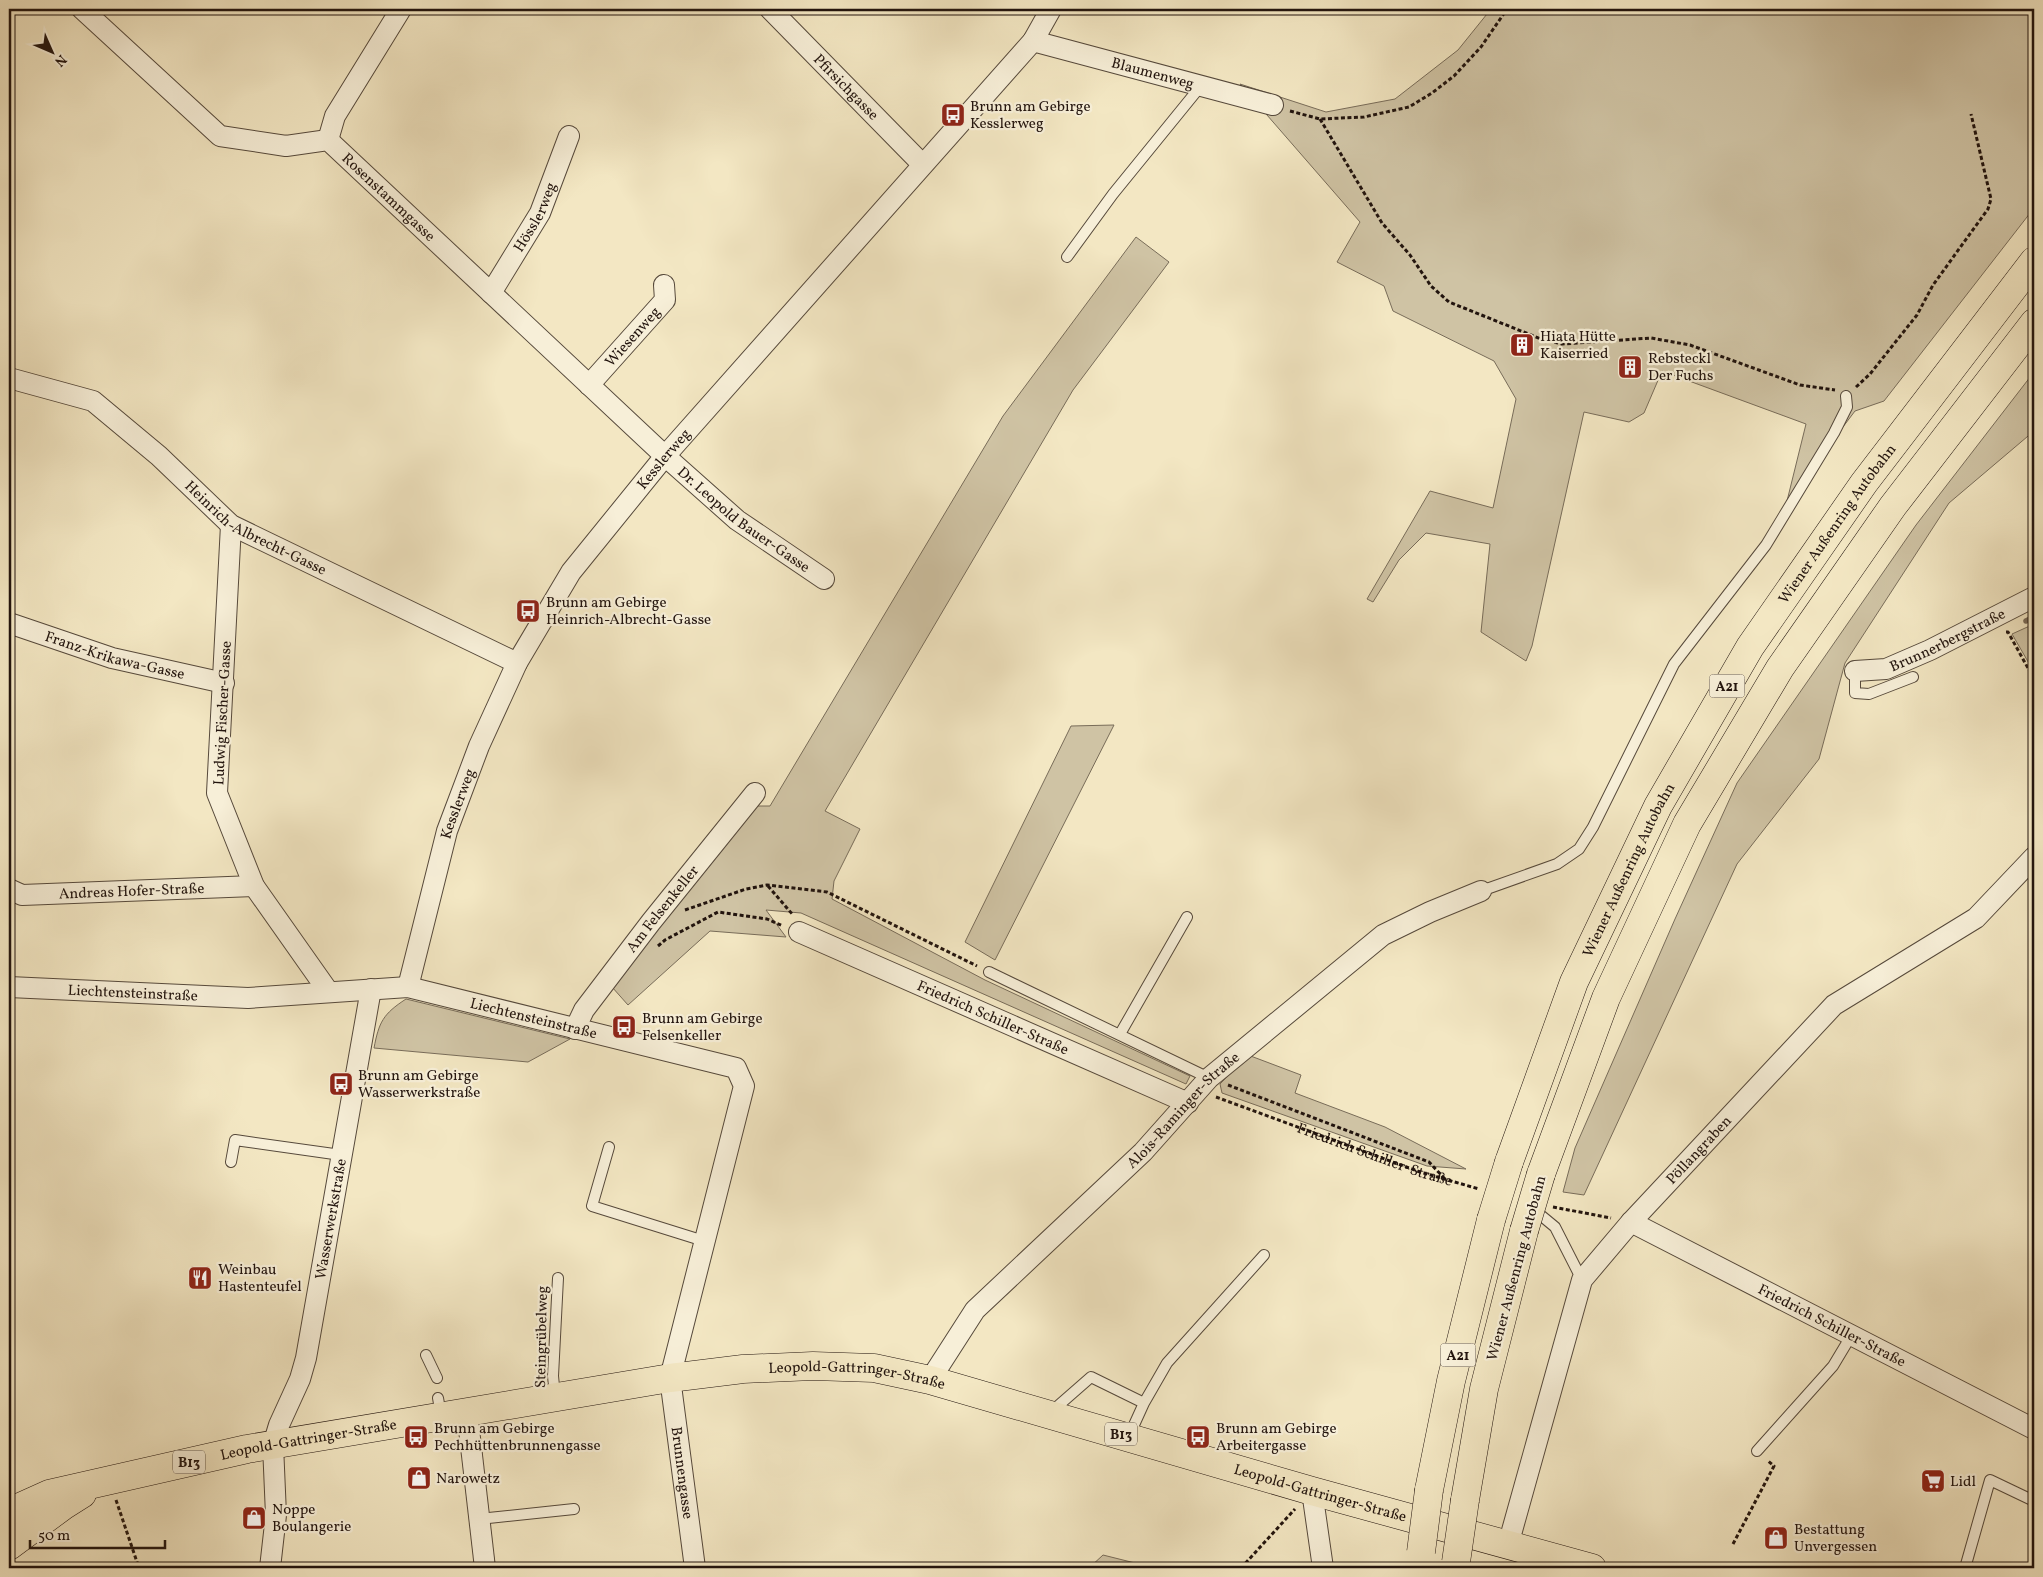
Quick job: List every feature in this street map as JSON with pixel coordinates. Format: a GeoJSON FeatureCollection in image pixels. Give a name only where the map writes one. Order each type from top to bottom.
{"type":"FeatureCollection","features":[{"type":"Feature","properties":{"kind":"main road","name":"Wiener Außenring Autobahn"},"geometry":{"type":"LineString","coordinates":[[1421,1560],[1429,1490],[1451,1381],[1491,1220],[1509,1162],[1574,982],[1658,806],[1750,647],[1864,483],[2034,261]]}},
{"type":"Feature","properties":{"kind":"main road","name":"Wiener Außenring Autobahn"},"geometry":{"type":"LineString","coordinates":[[1456,1565],[1484,1388],[1524,1231],[1541,1174],[1606,998],[1687,824],[1780,668],[1893,506],[2034,323]]}},
{"type":"Feature","properties":{"kind":"main road","name":"Leopold-Gattringer-Straße"},"geometry":{"type":"LineString","coordinates":[[9,1512],[49,1494],[107,1480],[449,1409],[555,1397],[670,1378],[743,1369],[813,1366],[874,1368],[930,1380],[1129,1436],[1314,1502],[1508,1545],[1592,1568]]}},
{"type":"Feature","properties":{"kind":"main road","name":"Leopold-Gattringer-Straße"},"geometry":{"type":"LineString","coordinates":[[9,1546],[62,1506],[107,1480]]}},
{"type":"Feature","properties":{"kind":"street","name":"Rosenstammgasse"},"geometry":{"type":"LineString","coordinates":[[82,9],[220,136],[286,146],[328,140],[664,456]]}},
{"type":"Feature","properties":{"kind":"street"},"geometry":{"type":"LineString","coordinates":[[328,140],[335,116],[401,9]]}},
{"type":"Feature","properties":{"kind":"street","name":"Pfirsichgasse"},"geometry":{"type":"LineString","coordinates":[[770,9],[922,164]]}},
{"type":"Feature","properties":{"kind":"street","name":"Kesslerweg"},"geometry":{"type":"LineString","coordinates":[[408,987],[447,831],[479,746],[517,663],[571,572],[664,456],[1033,41],[1051,9]]}},
{"type":"Feature","properties":{"kind":"street","name":"Blaumenweg"},"geometry":{"type":"LineString","coordinates":[[1033,41],[1273,105]]}},
{"type":"Feature","properties":{"kind":"street","name":"Hösslerweg"},"geometry":{"type":"LineString","coordinates":[[491,294],[540,213],[569,136]]}},
{"type":"Feature","properties":{"kind":"street","name":"Wiesenweg"},"geometry":{"type":"LineString","coordinates":[[589,385],[665,300],[664,285]]}},
{"type":"Feature","properties":{"kind":"street","name":"Heinrich-Albrecht-Gasse"},"geometry":{"type":"LineString","coordinates":[[9,378],[93,401],[159,456],[231,525],[517,663]]}},
{"type":"Feature","properties":{"kind":"street","name":"Dr. Leopold Bauer-Gasse"},"geometry":{"type":"LineString","coordinates":[[664,456],[737,520],[824,579]]}},
{"type":"Feature","properties":{"kind":"street","name":"Ludwig Fischer-Gasse"},"geometry":{"type":"LineString","coordinates":[[231,525],[217,793],[254,886],[328,991]]}},
{"type":"Feature","properties":{"kind":"street","name":"Brunnerbergstraße"},"geometry":{"type":"LineString","coordinates":[[1855,671],[1886,669],[1930,650],[2034,596]]}},
{"type":"Feature","properties":{"kind":"street","name":"Franz-Krikawa-Gasse"},"geometry":{"type":"LineString","coordinates":[[9,624],[112,658],[224,683]]}},
{"type":"Feature","properties":{"kind":"street","name":"Am Felsenkeller"},"geometry":{"type":"LineString","coordinates":[[575,1029],[584,1010],[651,922],[755,793]]}},
{"type":"Feature","properties":{"kind":"street","name":"Pöllangraben"},"geometry":{"type":"LineString","coordinates":[[1508,1545],[1582,1280],[1631,1222],[1834,1005],[1976,918],[2034,857]]}},
{"type":"Feature","properties":{"kind":"street","name":"Andreas Hofer-Straße"},"geometry":{"type":"LineString","coordinates":[[9,889],[22,894],[254,886]]}},
{"type":"Feature","properties":{"kind":"street","name":"Alois-Raminger-Straße"},"geometry":{"type":"LineString","coordinates":[[930,1380],[976,1310],[1143,1152],[1199,1091],[1383,935],[1430,912],[1481,891]]}},
{"type":"Feature","properties":{"kind":"street","name":"Friedrich Schiller-Straße"},"geometry":{"type":"LineString","coordinates":[[799,932],[1199,1091]]}},
{"type":"Feature","properties":{"kind":"street","name":"Liechtensteinstraße"},"geometry":{"type":"LineString","coordinates":[[9,987],[248,998],[408,987],[736,1068],[744,1086],[670,1378]]}},
{"type":"Feature","properties":{"kind":"street","name":"Wasserwerkstraße"},"geometry":{"type":"LineString","coordinates":[[273,1445],[279,1425],[300,1379],[306,1358],[371,989]]}},
{"type":"Feature","properties":{"kind":"street","name":"Friedrich Schiller-Straße"},"geometry":{"type":"LineString","coordinates":[[1631,1222],[2034,1429]]}},
{"type":"Feature","properties":{"kind":"street","name":"Brunnengasse"},"geometry":{"type":"LineString","coordinates":[[670,1378],[695,1568]]}},
{"type":"Feature","properties":{"kind":"street"},"geometry":{"type":"LineString","coordinates":[[449,1409],[479,1519],[485,1568]]}},
{"type":"Feature","properties":{"kind":"street"},"geometry":{"type":"LineString","coordinates":[[270,1568],[276,1515],[273,1445]]}},
{"type":"Feature","properties":{"kind":"street"},"geometry":{"type":"LineString","coordinates":[[1314,1502],[1323,1568]]}},
{"type":"Feature","properties":{"kind":"lane"},"geometry":{"type":"LineString","coordinates":[[1067,257],[1113,194],[1200,87]]}},
{"type":"Feature","properties":{"kind":"lane"},"geometry":{"type":"LineString","coordinates":[[1481,891],[1557,864],[1579,849],[1594,827],[1674,664],[1766,545],[1834,433],[1847,407],[1846,396]]}},
{"type":"Feature","properties":{"kind":"lane"},"geometry":{"type":"LineString","coordinates":[[1855,671],[1855,693],[1869,694],[1913,677]]}},
{"type":"Feature","properties":{"kind":"lane"},"geometry":{"type":"LineString","coordinates":[[1120,1034],[1187,917]]}},
{"type":"Feature","properties":{"kind":"lane"},"geometry":{"type":"LineString","coordinates":[[989,972],[1120,1034],[1199,1091]]}},
{"type":"Feature","properties":{"kind":"lane"},"geometry":{"type":"LineString","coordinates":[[231,1162],[235,1140],[341,1155]]}},
{"type":"Feature","properties":{"kind":"lane"},"geometry":{"type":"LineString","coordinates":[[609,1146],[592,1206],[704,1241]]}},
{"type":"Feature","properties":{"kind":"lane"},"geometry":{"type":"LineString","coordinates":[[1525,1201],[1555,1227],[1582,1280]]}},
{"type":"Feature","properties":{"kind":"lane"},"geometry":{"type":"LineString","coordinates":[[1129,1436],[1144,1403],[1167,1363],[1264,1255]]}},
{"type":"Feature","properties":{"kind":"lane","name":"Steingrübelweg"},"geometry":{"type":"LineString","coordinates":[[555,1397],[553,1376],[558,1278]]}},
{"type":"Feature","properties":{"kind":"lane"},"geometry":{"type":"LineString","coordinates":[[1757,1451],[1833,1366],[1851,1336]]}},
{"type":"Feature","properties":{"kind":"lane"},"geometry":{"type":"LineString","coordinates":[[426,1355],[437,1378]]}},
{"type":"Feature","properties":{"kind":"lane"},"geometry":{"type":"LineString","coordinates":[[1050,1413],[1091,1377],[1144,1403]]}},
{"type":"Feature","properties":{"kind":"lane"},"geometry":{"type":"LineString","coordinates":[[1965,1568],[1990,1480],[2034,1502]]}},
{"type":"Feature","properties":{"kind":"lane"},"geometry":{"type":"LineString","coordinates":[[479,1519],[574,1509]]}},
{"type":"Feature","properties":{"kind":"path"},"geometry":{"type":"LineString","coordinates":[[1273,105],[1320,120],[1364,117],[1409,107],[1454,76],[1481,47],[1507,9]]}},
{"type":"Feature","properties":{"kind":"path"},"geometry":{"type":"LineString","coordinates":[[1320,120],[1382,223],[1410,255],[1431,286],[1449,302],[1542,339],[1562,344],[1651,338],[1671,341],[1690,345],[1800,385],[1838,390],[1846,396],[1870,374],[1917,315],[1933,284],[1988,209],[1991,199],[1970,114]]}},
{"type":"Feature","properties":{"kind":"path"},"geometry":{"type":"LineString","coordinates":[[2008,632],[2034,679]]}},
{"type":"Feature","properties":{"kind":"path"},"geometry":{"type":"LineString","coordinates":[[657,947],[665,940],[718,912],[767,919],[799,932],[800,924],[767,885]]}},
{"type":"Feature","properties":{"kind":"path"},"geometry":{"type":"LineString","coordinates":[[651,922],[746,889],[767,885],[828,892],[989,972]]}},
{"type":"Feature","properties":{"kind":"path"},"geometry":{"type":"LineString","coordinates":[[1199,1091],[1429,1162],[1446,1179]]}},
{"type":"Feature","properties":{"kind":"path","name":"Friedrich Schiller-Straße"},"geometry":{"type":"LineString","coordinates":[[1199,1091],[1420,1172],[1481,1189]]}},
{"type":"Feature","properties":{"kind":"path"},"geometry":{"type":"LineString","coordinates":[[1525,1201],[1631,1222]]}},
{"type":"Feature","properties":{"kind":"path"},"geometry":{"type":"LineString","coordinates":[[1734,1544],[1774,1466],[1757,1451]]}},
{"type":"Feature","properties":{"kind":"path"},"geometry":{"type":"LineString","coordinates":[[107,1480],[139,1568]]}},
{"type":"Feature","properties":{"kind":"path"},"geometry":{"type":"LineString","coordinates":[[1241,1568],[1296,1508],[1314,1502]]}},
{"type":"Feature","properties":{"kind":"shaded area"},"geometry":{"type":"Polygon","coordinates":[[[1491,9],[2034,9],[2034,208],[1884,401],[1855,411],[1787,501],[1806,424],[1662,371],[1644,413],[1629,422],[1584,412],[1532,646],[1526,661],[1481,632],[1490,544],[1426,533],[1399,560],[1373,602],[1367,599],[1430,491],[1493,508],[1516,399],[1494,361],[1393,311],[1384,286],[1337,262],[1360,222],[1240,84],[1326,112],[1395,99],[1458,50],[1491,9]]]}},
{"type":"Feature","properties":{"kind":"shaded area"},"geometry":{"type":"Polygon","coordinates":[[[1136,237],[1169,262],[1073,390],[825,811],[860,829],[834,881],[832,899],[985,980],[1190,1076],[1186,1084],[801,913],[766,910],[786,937],[710,931],[628,1005],[612,987],[753,806],[770,806],[1003,416],[1136,237]]]}},
{"type":"Feature","properties":{"kind":"shaded area"},"geometry":{"type":"Polygon","coordinates":[[[2034,372],[2034,387],[2031,388],[2034,397],[2034,431],[1949,503],[1845,663],[1819,759],[1737,864],[1584,1195],[1563,1192],[1575,1148],[1737,783],[1916,525],[2034,372]]]}},
{"type":"Feature","properties":{"kind":"shaded area"},"geometry":{"type":"Polygon","coordinates":[[[2034,624],[2034,672],[2012,634],[2034,624]]]}},
{"type":"Feature","properties":{"kind":"shaded area"},"geometry":{"type":"Polygon","coordinates":[[[1114,725],[995,960],[965,942],[1071,726],[1114,725]]]}},
{"type":"Feature","properties":{"kind":"shaded area"},"geometry":{"type":"Polygon","coordinates":[[[406,999],[570,1039],[528,1062],[374,1048],[383,1019],[392,1009],[406,999]]]}},
{"type":"Feature","properties":{"kind":"shaded area"},"geometry":{"type":"Polygon","coordinates":[[[1248,1055],[1301,1075],[1295,1093],[1385,1127],[1466,1169],[1427,1166],[1222,1093],[1220,1084],[1248,1055]]]}},
{"type":"Feature","properties":{"kind":"shaded area"},"geometry":{"type":"Polygon","coordinates":[[[1103,1555],[1147,1566],[1149,1568],[1090,1567],[1103,1555]]]}},
{"type":"Feature","properties":{"kind":"waterway"},"geometry":{"type":"LineString","coordinates":[[2026,621],[2034,617]]}},
{"type":"Feature","properties":{"kind":"place","name":"Brunn am Gebirge Kesslerweg"},"geometry":{"type":"Point","coordinates":[953,115]}},
{"type":"Feature","properties":{"kind":"place","name":"Hiata Hütte Kaiserried"},"geometry":{"type":"Point","coordinates":[1522,345]}},
{"type":"Feature","properties":{"kind":"place","name":"Rebsteckl Der Fuchs"},"geometry":{"type":"Point","coordinates":[1630,367]}},
{"type":"Feature","properties":{"kind":"place","name":"Brunn am Gebirge Heinrich-Albrecht-Gasse"},"geometry":{"type":"Point","coordinates":[528,611]}},
{"type":"Feature","properties":{"kind":"place","name":"Brunn am Gebirge Felsenkeller"},"geometry":{"type":"Point","coordinates":[624,1027]}},
{"type":"Feature","properties":{"kind":"place","name":"Brunn am Gebirge Wasserwerkstraße"},"geometry":{"type":"Point","coordinates":[341,1084]}},
{"type":"Feature","properties":{"kind":"place","name":"Weinbau Hastenteufel"},"geometry":{"type":"Point","coordinates":[200,1278]}},
{"type":"Feature","properties":{"kind":"place","name":"Brunn am Gebirge Pechhüttenbrunnengasse"},"geometry":{"type":"Point","coordinates":[416,1437]}},
{"type":"Feature","properties":{"kind":"place","name":"Brunn am Gebirge Arbeitergasse"},"geometry":{"type":"Point","coordinates":[1198,1437]}},
{"type":"Feature","properties":{"kind":"place","name":"Narowetz"},"geometry":{"type":"Point","coordinates":[419,1478]}},
{"type":"Feature","properties":{"kind":"place","name":"Lidl"},"geometry":{"type":"Point","coordinates":[1933,1481]}},
{"type":"Feature","properties":{"kind":"place","name":"Noppe Boulangerie"},"geometry":{"type":"Point","coordinates":[254,1518]}},
{"type":"Feature","properties":{"kind":"place","name":"Bestattung Unvergessen"},"geometry":{"type":"Point","coordinates":[1776,1538]}}]}
